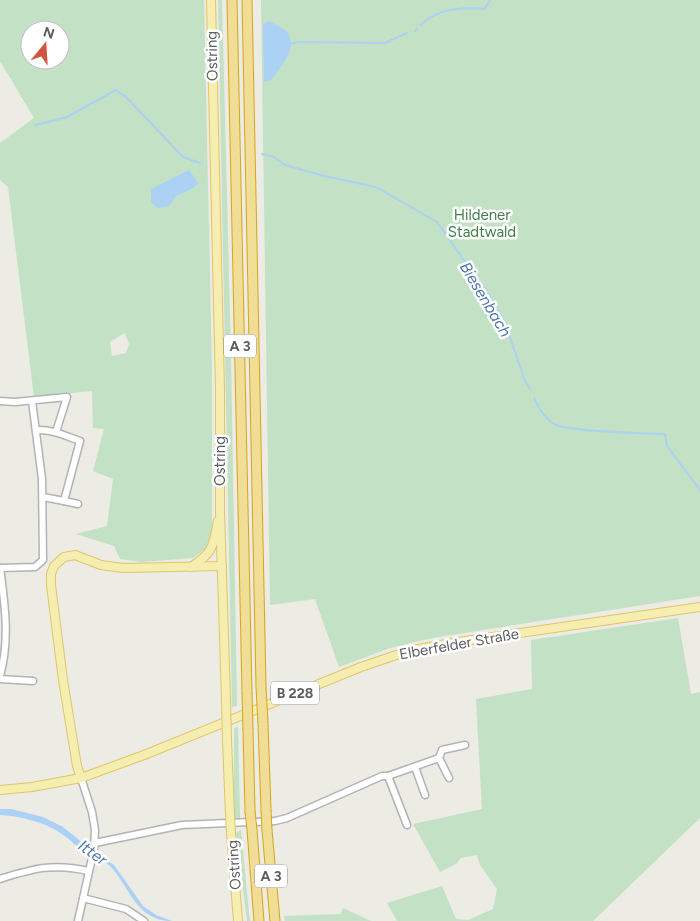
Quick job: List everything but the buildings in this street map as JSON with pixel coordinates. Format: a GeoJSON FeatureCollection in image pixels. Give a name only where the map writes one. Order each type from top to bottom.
{"type":"FeatureCollection","features":[{"type":"Feature","properties":{"kind":"highway","name":"A 3"},"geometry":{"type":"LineString","coordinates":[[232,0],[250,811],[259,921]]}},
{"type":"Feature","properties":{"kind":"highway","name":"A 3"},"geometry":{"type":"LineString","coordinates":[[247,0],[263,723],[267,830],[275,921]]}},
{"type":"Feature","properties":{"kind":"main road","name":"Ostring"},"geometry":{"type":"LineString","coordinates":[[211,0],[220,512],[230,815],[238,921]]}},
{"type":"Feature","properties":{"kind":"main road"},"geometry":{"type":"LineString","coordinates":[[191,567],[205,558],[211,549],[220,512]]}},
{"type":"Feature","properties":{"kind":"main road"},"geometry":{"type":"LineString","coordinates":[[81,778],[68,709],[51,585],[51,574],[54,566],[64,557],[75,555],[101,565],[123,568],[222,566]]}},
{"type":"Feature","properties":{"kind":"main road","name":"Elberfelder Straße"},"geometry":{"type":"LineString","coordinates":[[0,790],[32,787],[81,778],[144,755],[361,667],[408,651],[450,643],[700,607]]}},
{"type":"Feature","properties":{"kind":"street"},"geometry":{"type":"LineString","coordinates":[[0,401],[32,401],[67,397],[56,432]]}},
{"type":"Feature","properties":{"kind":"street"},"geometry":{"type":"LineString","coordinates":[[32,401],[43,496],[43,560],[35,567],[0,568],[7,618],[0,678],[33,681]]}},
{"type":"Feature","properties":{"kind":"street"},"geometry":{"type":"LineString","coordinates":[[36,430],[56,432],[80,441],[64,500]]}},
{"type":"Feature","properties":{"kind":"street"},"geometry":{"type":"LineString","coordinates":[[43,496],[78,504]]}},
{"type":"Feature","properties":{"kind":"street"},"geometry":{"type":"LineString","coordinates":[[449,778],[440,758],[442,750],[465,745]]}},
{"type":"Feature","properties":{"kind":"street"},"geometry":{"type":"LineString","coordinates":[[94,846],[182,825],[275,821],[287,818],[382,776],[388,776],[440,758]]}},
{"type":"Feature","properties":{"kind":"street"},"geometry":{"type":"LineString","coordinates":[[415,767],[425,795]]}},
{"type":"Feature","properties":{"kind":"street"},"geometry":{"type":"LineString","coordinates":[[388,776],[407,824]]}},
{"type":"Feature","properties":{"kind":"street"},"geometry":{"type":"LineString","coordinates":[[78,921],[92,858],[95,830],[92,812],[81,778]]}},
{"type":"Feature","properties":{"kind":"street"},"geometry":{"type":"LineString","coordinates":[[0,879],[23,871],[48,866],[67,866],[89,871]]}},
{"type":"Feature","properties":{"kind":"street"},"geometry":{"type":"LineString","coordinates":[[82,898],[126,909],[144,921]]}},
{"type":"Feature","properties":{"kind":"green space"},"geometry":{"type":"Polygon","coordinates":[[[0,0],[204,0],[212,369],[212,535],[205,549],[193,558],[141,562],[120,559],[114,546],[76,534],[107,526],[113,479],[93,471],[104,429],[93,428],[92,391],[34,397],[8,187],[0,180],[0,143],[34,118],[0,61],[0,0]],[[125,333],[110,342],[112,356],[126,353],[129,344],[125,333]]]}},
{"type":"Feature","properties":{"kind":"green space"},"geometry":{"type":"Polygon","coordinates":[[[218,0],[222,0],[231,354],[237,706],[232,707],[218,0]]]}},
{"type":"Feature","properties":{"kind":"green space","name":"Hildener Stadtwald"},"geometry":{"type":"Polygon","coordinates":[[[261,0],[700,0],[700,596],[432,638],[390,648],[339,667],[315,599],[270,605],[261,0]]]}},
{"type":"Feature","properties":{"kind":"green space"},"geometry":{"type":"Polygon","coordinates":[[[678,618],[691,694],[700,692],[700,818],[593,921],[397,921],[387,903],[442,886],[456,919],[468,920],[493,909],[497,889],[480,865],[477,855],[461,858],[456,864],[440,872],[413,824],[482,809],[476,699],[532,689],[531,640],[678,618]]]}},
{"type":"Feature","properties":{"kind":"green space"},"geometry":{"type":"Polygon","coordinates":[[[238,727],[240,818],[234,819],[234,728],[238,727]]]}},
{"type":"Feature","properties":{"kind":"green space"},"geometry":{"type":"Polygon","coordinates":[[[241,830],[250,921],[247,921],[236,833],[241,830]]]}},
{"type":"Feature","properties":{"kind":"green space"},"geometry":{"type":"Polygon","coordinates":[[[343,908],[371,921],[285,921],[284,916],[341,914],[343,908]]]}},
{"type":"Feature","properties":{"kind":"water"},"geometry":{"type":"Polygon","coordinates":[[[269,21],[286,31],[290,37],[291,44],[287,57],[271,80],[264,82],[263,24],[269,21]]]}},
{"type":"Feature","properties":{"kind":"water"},"geometry":{"type":"Polygon","coordinates":[[[189,170],[198,183],[193,188],[176,196],[169,206],[158,208],[151,202],[151,189],[189,170]]]}},
{"type":"Feature","properties":{"kind":"water","name":"Itter"},"geometry":{"type":"Polygon","coordinates":[[[0,809],[11,809],[43,817],[63,827],[114,865],[143,906],[156,915],[172,921],[160,920],[143,910],[109,865],[86,853],[62,834],[32,820],[0,815],[0,809]]]}},
{"type":"Feature","properties":{"kind":"waterway"},"geometry":{"type":"LineString","coordinates":[[421,25],[427,19],[442,12],[468,8],[485,9],[490,0]]}},
{"type":"Feature","properties":{"kind":"waterway"},"geometry":{"type":"LineString","coordinates":[[290,44],[299,42],[385,43],[407,33]]}},
{"type":"Feature","properties":{"kind":"waterway","name":"Biesenbach"},"geometry":{"type":"LineString","coordinates":[[36,125],[67,117],[116,90],[127,98],[183,157],[200,163]]}},
{"type":"Feature","properties":{"kind":"waterway","name":"Biesenbach"},"geometry":{"type":"LineString","coordinates":[[262,154],[274,157],[285,165],[324,176],[376,187],[437,222],[490,297],[505,323],[525,381],[530,389]]}},
{"type":"Feature","properties":{"kind":"waterway","name":"Biesenbach"},"geometry":{"type":"LineString","coordinates":[[534,398],[546,418],[559,426],[588,430],[665,434],[667,446],[700,490]]}}]}
